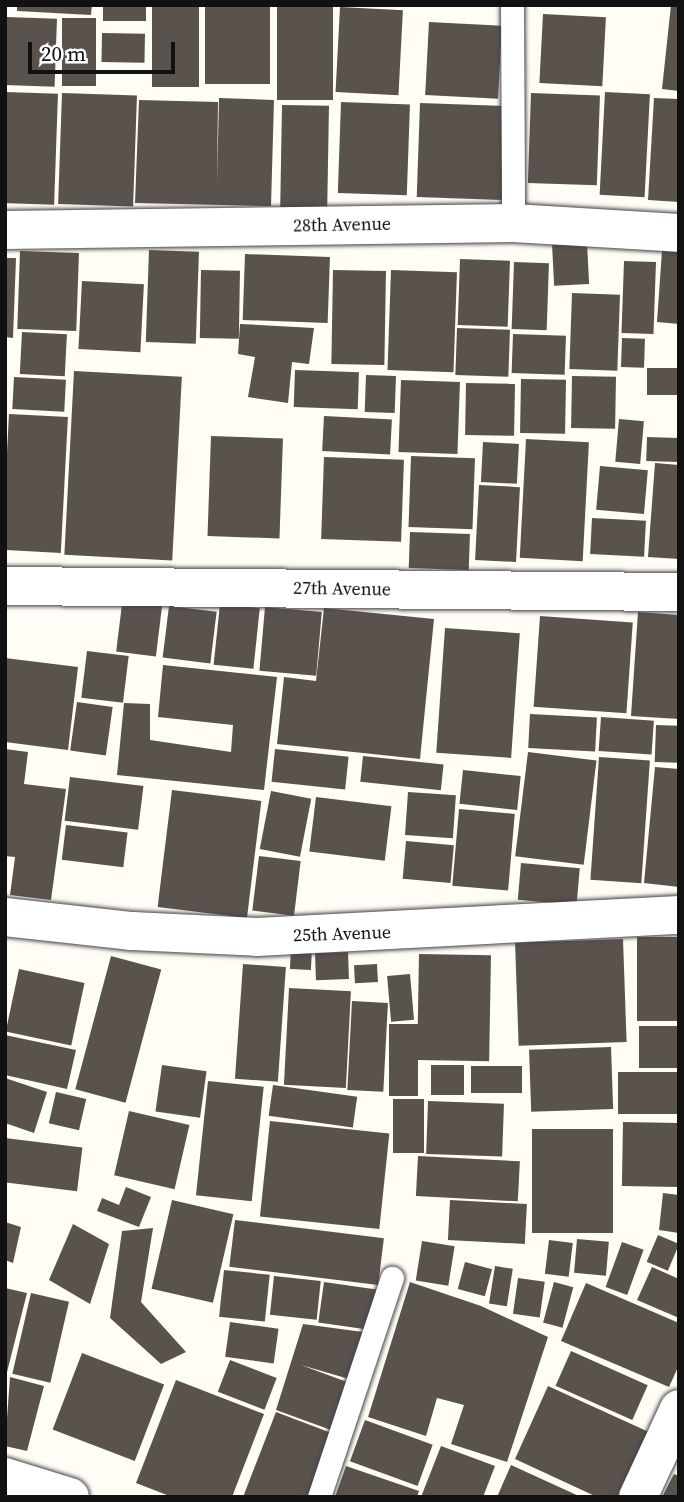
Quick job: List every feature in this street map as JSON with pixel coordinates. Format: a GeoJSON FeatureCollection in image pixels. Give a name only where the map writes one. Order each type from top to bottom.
{"type":"FeatureCollection","features":[{"type":"Feature","properties":{"kind":"street","name":"28th Avenue"},"geometry":{"type":"LineString","coordinates":[[5,230],[513,223],[679,233]]}},
{"type":"Feature","properties":{"kind":"street","name":"27th Avenue"},"geometry":{"type":"LineString","coordinates":[[5,586],[679,592]]}},
{"type":"Feature","properties":{"kind":"street","name":"25th Avenue"},"geometry":{"type":"LineString","coordinates":[[5,917],[132,931],[257,937],[679,915]]}},
{"type":"Feature","properties":{"kind":"street"},"geometry":{"type":"LineString","coordinates":[[638,1497],[679,1409]]}},
{"type":"Feature","properties":{"kind":"street"},"geometry":{"type":"LineString","coordinates":[[5,1477],[70,1497]]}},
{"type":"Feature","properties":{"kind":"lane"},"geometry":{"type":"LineString","coordinates":[[512,5],[513,223]]}},
{"type":"Feature","properties":{"kind":"lane"},"geometry":{"type":"LineString","coordinates":[[319,1497],[391,1278]]}},
{"type":"Feature","properties":{"kind":"building"},"geometry":{"type":"Polygon","coordinates":[[[17,5],[92,5],[91,15],[17,11],[17,5]]]}},
{"type":"Feature","properties":{"kind":"building"},"geometry":{"type":"Polygon","coordinates":[[[103,5],[146,5],[146,21],[103,21],[103,5]]]}},
{"type":"Feature","properties":{"kind":"building"},"geometry":{"type":"Polygon","coordinates":[[[152,5],[199,5],[199,87],[152,87],[152,5]]]}},
{"type":"Feature","properties":{"kind":"building"},"geometry":{"type":"Polygon","coordinates":[[[205,5],[270,5],[270,84],[205,84],[205,5]]]}},
{"type":"Feature","properties":{"kind":"building"},"geometry":{"type":"Polygon","coordinates":[[[277,5],[333,5],[333,100],[277,100],[277,5]]]}},
{"type":"Feature","properties":{"kind":"building"},"geometry":{"type":"Polygon","coordinates":[[[671,5],[679,5],[679,91],[662,89],[671,5]]]}},
{"type":"Feature","properties":{"kind":"building"},"geometry":{"type":"Polygon","coordinates":[[[340,7],[403,10],[398,95],[336,92],[340,7]]]}},
{"type":"Feature","properties":{"kind":"building"},"geometry":{"type":"Polygon","coordinates":[[[543,14],[606,17],[602,86],[539,83],[543,14]]]}},
{"type":"Feature","properties":{"kind":"building"},"geometry":{"type":"Polygon","coordinates":[[[7,17],[57,19],[55,87],[5,85],[7,17]]]}},
{"type":"Feature","properties":{"kind":"building"},"geometry":{"type":"Polygon","coordinates":[[[62,18],[96,18],[96,86],[62,86],[62,18]]]}},
{"type":"Feature","properties":{"kind":"building"},"geometry":{"type":"Polygon","coordinates":[[[429,22],[502,26],[498,99],[425,95],[429,22]]]}},
{"type":"Feature","properties":{"kind":"building"},"geometry":{"type":"Polygon","coordinates":[[[102,33],[145,34],[144,63],[101,62],[102,33]]]}},
{"type":"Feature","properties":{"kind":"building"},"geometry":{"type":"Polygon","coordinates":[[[5,92],[58,94],[54,205],[5,203],[5,92]]]}},
{"type":"Feature","properties":{"kind":"building"},"geometry":{"type":"Polygon","coordinates":[[[605,92],[650,94],[645,197],[600,195],[605,92]]]}},
{"type":"Feature","properties":{"kind":"building"},"geometry":{"type":"Polygon","coordinates":[[[62,93],[137,96],[133,207],[58,204],[62,93]]]}},
{"type":"Feature","properties":{"kind":"building"},"geometry":{"type":"Polygon","coordinates":[[[531,93],[600,95],[597,185],[528,183],[531,93]]]}},
{"type":"Feature","properties":{"kind":"building"},"geometry":{"type":"Polygon","coordinates":[[[219,98],[274,100],[271,206],[135,203],[139,100],[218,102],[217,184],[219,98]]]}},
{"type":"Feature","properties":{"kind":"building"},"geometry":{"type":"Polygon","coordinates":[[[654,98],[679,99],[679,202],[648,200],[654,98]]]}},
{"type":"Feature","properties":{"kind":"building"},"geometry":{"type":"Polygon","coordinates":[[[341,102],[410,104],[407,195],[338,193],[341,102]]]}},
{"type":"Feature","properties":{"kind":"building"},"geometry":{"type":"Polygon","coordinates":[[[420,103],[505,106],[502,200],[417,197],[420,103]]]}},
{"type":"Feature","properties":{"kind":"building"},"geometry":{"type":"Polygon","coordinates":[[[282,105],[329,106],[327,208],[280,207],[282,105]]]}},
{"type":"Feature","properties":{"kind":"building"},"geometry":{"type":"Polygon","coordinates":[[[587,243],[589,284],[554,286],[552,245],[587,243]]]}},
{"type":"Feature","properties":{"kind":"building"},"geometry":{"type":"Polygon","coordinates":[[[149,250],[199,252],[196,344],[146,342],[149,250]]]}},
{"type":"Feature","properties":{"kind":"building"},"geometry":{"type":"Polygon","coordinates":[[[20,251],[79,253],[76,331],[17,329],[20,251]]]}},
{"type":"Feature","properties":{"kind":"building"},"geometry":{"type":"Polygon","coordinates":[[[662,251],[679,252],[679,324],[657,322],[662,251]]]}},
{"type":"Feature","properties":{"kind":"building"},"geometry":{"type":"Polygon","coordinates":[[[245,254],[330,257],[328,323],[243,320],[245,254]]]}},
{"type":"Feature","properties":{"kind":"building"},"geometry":{"type":"Polygon","coordinates":[[[5,258],[16,258],[13,338],[5,337],[5,258]]]}},
{"type":"Feature","properties":{"kind":"building"},"geometry":{"type":"Polygon","coordinates":[[[460,259],[510,261],[508,327],[458,325],[460,259]]]}},
{"type":"Feature","properties":{"kind":"building"},"geometry":{"type":"Polygon","coordinates":[[[624,261],[656,262],[653,334],[621,333],[624,261]]]}},
{"type":"Feature","properties":{"kind":"building"},"geometry":{"type":"Polygon","coordinates":[[[514,262],[549,263],[547,330],[512,329],[514,262]]]}},
{"type":"Feature","properties":{"kind":"building"},"geometry":{"type":"Polygon","coordinates":[[[201,270],[240,271],[239,339],[200,338],[201,270]]]}},
{"type":"Feature","properties":{"kind":"building"},"geometry":{"type":"Polygon","coordinates":[[[333,270],[386,271],[384,365],[331,364],[333,270]]]}},
{"type":"Feature","properties":{"kind":"building"},"geometry":{"type":"Polygon","coordinates":[[[391,270],[457,272],[453,372],[388,370],[391,270]]]}},
{"type":"Feature","properties":{"kind":"building"},"geometry":{"type":"Polygon","coordinates":[[[82,281],[144,284],[140,352],[78,349],[82,281]]]}},
{"type":"Feature","properties":{"kind":"building"},"geometry":{"type":"Polygon","coordinates":[[[572,293],[620,295],[617,371],[569,369],[572,293]]]}},
{"type":"Feature","properties":{"kind":"building"},"geometry":{"type":"Polygon","coordinates":[[[240,324],[314,328],[309,364],[292,362],[288,403],[248,397],[255,357],[238,354],[240,324]]]}},
{"type":"Feature","properties":{"kind":"building"},"geometry":{"type":"Polygon","coordinates":[[[457,328],[510,330],[508,377],[455,375],[457,328]]]}},
{"type":"Feature","properties":{"kind":"building"},"geometry":{"type":"Polygon","coordinates":[[[22,332],[67,334],[65,376],[20,374],[22,332]]]}},
{"type":"Feature","properties":{"kind":"building"},"geometry":{"type":"Polygon","coordinates":[[[513,334],[566,336],[565,375],[512,373],[513,334]]]}},
{"type":"Feature","properties":{"kind":"building"},"geometry":{"type":"Polygon","coordinates":[[[622,338],[645,339],[644,368],[621,367],[622,338]]]}},
{"type":"Feature","properties":{"kind":"building"},"geometry":{"type":"Polygon","coordinates":[[[647,368],[679,368],[679,395],[647,395],[647,368]]]}},
{"type":"Feature","properties":{"kind":"building"},"geometry":{"type":"Polygon","coordinates":[[[295,370],[359,372],[358,409],[294,407],[295,370]]]}},
{"type":"Feature","properties":{"kind":"building"},"geometry":{"type":"Polygon","coordinates":[[[74,371],[182,377],[172,560],[64,555],[74,371]]]}},
{"type":"Feature","properties":{"kind":"building"},"geometry":{"type":"Polygon","coordinates":[[[366,375],[396,376],[395,413],[365,412],[366,375]]]}},
{"type":"Feature","properties":{"kind":"building"},"geometry":{"type":"Polygon","coordinates":[[[572,376],[616,377],[615,429],[571,428],[572,376]]]}},
{"type":"Feature","properties":{"kind":"building"},"geometry":{"type":"Polygon","coordinates":[[[14,377],[66,380],[64,412],[12,409],[14,377]]]}},
{"type":"Feature","properties":{"kind":"building"},"geometry":{"type":"Polygon","coordinates":[[[521,379],[566,380],[565,434],[520,433],[521,379]]]}},
{"type":"Feature","properties":{"kind":"building"},"geometry":{"type":"Polygon","coordinates":[[[401,380],[460,382],[457,454],[398,452],[401,380]]]}},
{"type":"Feature","properties":{"kind":"building"},"geometry":{"type":"Polygon","coordinates":[[[466,383],[515,384],[514,436],[465,435],[466,383]]]}},
{"type":"Feature","properties":{"kind":"building"},"geometry":{"type":"Polygon","coordinates":[[[9,414],[68,417],[61,553],[5,550],[9,414]]]}},
{"type":"Feature","properties":{"kind":"building"},"geometry":{"type":"Polygon","coordinates":[[[324,416],[392,420],[390,455],[322,451],[324,416]]]}},
{"type":"Feature","properties":{"kind":"building"},"geometry":{"type":"Polygon","coordinates":[[[619,419],[644,421],[640,464],[615,462],[619,419]]]}},
{"type":"Feature","properties":{"kind":"building"},"geometry":{"type":"Polygon","coordinates":[[[211,436],[283,439],[279,538],[208,536],[211,436]]]}},
{"type":"Feature","properties":{"kind":"building"},"geometry":{"type":"Polygon","coordinates":[[[647,437],[679,438],[678,462],[646,461],[647,437]]]}},
{"type":"Feature","properties":{"kind":"building"},"geometry":{"type":"Polygon","coordinates":[[[526,439],[589,442],[583,561],[520,558],[526,439]]]}},
{"type":"Feature","properties":{"kind":"building"},"geometry":{"type":"Polygon","coordinates":[[[483,442],[519,444],[517,484],[481,482],[483,442]]]}},
{"type":"Feature","properties":{"kind":"building"},"geometry":{"type":"Polygon","coordinates":[[[411,456],[475,458],[472,529],[409,527],[411,456]]]}},
{"type":"Feature","properties":{"kind":"building"},"geometry":{"type":"Polygon","coordinates":[[[324,457],[404,460],[401,542],[321,539],[324,457]]]}},
{"type":"Feature","properties":{"kind":"building"},"geometry":{"type":"Polygon","coordinates":[[[655,463],[679,465],[679,559],[648,557],[655,463]]]}},
{"type":"Feature","properties":{"kind":"building"},"geometry":{"type":"Polygon","coordinates":[[[600,466],[648,470],[644,514],[596,510],[600,466]]]}},
{"type":"Feature","properties":{"kind":"building"},"geometry":{"type":"Polygon","coordinates":[[[479,485],[520,487],[516,562],[475,560],[479,485]]]}},
{"type":"Feature","properties":{"kind":"building"},"geometry":{"type":"Polygon","coordinates":[[[592,518],[646,521],[644,557],[590,554],[592,518]]]}},
{"type":"Feature","properties":{"kind":"building"},"geometry":{"type":"Polygon","coordinates":[[[410,532],[470,534],[469,570],[409,568],[410,532]]]}},
{"type":"Feature","properties":{"kind":"building"},"geometry":{"type":"Polygon","coordinates":[[[123,596],[163,601],[156,656],[116,652],[123,596]]]}},
{"type":"Feature","properties":{"kind":"building"},"geometry":{"type":"Polygon","coordinates":[[[220,604],[260,608],[253,669],[214,665],[220,604]]]}},
{"type":"Feature","properties":{"kind":"building"},"geometry":{"type":"Polygon","coordinates":[[[169,606],[217,612],[210,663],[163,658],[169,606]]]}},
{"type":"Feature","properties":{"kind":"building"},"geometry":{"type":"Polygon","coordinates":[[[265,607],[322,612],[316,676],[259,671],[265,607]]]}},
{"type":"Feature","properties":{"kind":"building"},"geometry":{"type":"Polygon","coordinates":[[[324,608],[434,619],[420,759],[277,744],[284,677],[316,681],[324,608]]]}},
{"type":"Feature","properties":{"kind":"building"},"geometry":{"type":"Polygon","coordinates":[[[638,612],[679,615],[679,719],[631,716],[638,612]]]}},
{"type":"Feature","properties":{"kind":"building"},"geometry":{"type":"Polygon","coordinates":[[[540,616],[633,622],[626,713],[534,707],[540,616]]]}},
{"type":"Feature","properties":{"kind":"building"},"geometry":{"type":"Polygon","coordinates":[[[445,628],[520,633],[511,758],[436,753],[445,628]]]}},
{"type":"Feature","properties":{"kind":"building"},"geometry":{"type":"Polygon","coordinates":[[[87,651],[129,656],[123,703],[81,698],[87,651]]]}},
{"type":"Feature","properties":{"kind":"building"},"geometry":{"type":"Polygon","coordinates":[[[5,658],[78,667],[68,750],[5,742],[5,658]]]}},
{"type":"Feature","properties":{"kind":"building"},"geometry":{"type":"Polygon","coordinates":[[[163,665],[277,677],[264,790],[117,775],[124,703],[150,704],[150,740],[231,752],[233,725],[158,717],[163,665]]]}},
{"type":"Feature","properties":{"kind":"building"},"geometry":{"type":"Polygon","coordinates":[[[77,702],[113,707],[106,756],[70,751],[77,702]]]}},
{"type":"Feature","properties":{"kind":"building"},"geometry":{"type":"Polygon","coordinates":[[[530,714],[597,718],[595,751],[528,748],[530,714]]]}},
{"type":"Feature","properties":{"kind":"building"},"geometry":{"type":"Polygon","coordinates":[[[601,717],[654,721],[651,755],[599,751],[601,717]]]}},
{"type":"Feature","properties":{"kind":"building"},"geometry":{"type":"Polygon","coordinates":[[[656,725],[679,726],[678,763],[655,762],[656,725]]]}},
{"type":"Feature","properties":{"kind":"building"},"geometry":{"type":"Polygon","coordinates":[[[5,749],[28,752],[24,784],[66,789],[51,900],[10,895],[15,857],[5,856],[5,749]]]}},
{"type":"Feature","properties":{"kind":"building"},"geometry":{"type":"Polygon","coordinates":[[[275,749],[349,757],[345,790],[272,782],[275,749]]]}},
{"type":"Feature","properties":{"kind":"building"},"geometry":{"type":"Polygon","coordinates":[[[528,752],[596,760],[584,865],[515,856],[528,752]]]}},
{"type":"Feature","properties":{"kind":"building"},"geometry":{"type":"Polygon","coordinates":[[[363,756],[444,764],[441,790],[360,782],[363,756]]]}},
{"type":"Feature","properties":{"kind":"building"},"geometry":{"type":"Polygon","coordinates":[[[599,757],[650,761],[641,883],[590,880],[599,757]]]}},
{"type":"Feature","properties":{"kind":"building"},"geometry":{"type":"Polygon","coordinates":[[[655,767],[679,769],[679,887],[644,883],[655,767]]]}},
{"type":"Feature","properties":{"kind":"building"},"geometry":{"type":"Polygon","coordinates":[[[463,770],[521,776],[517,810],[459,804],[463,770]]]}},
{"type":"Feature","properties":{"kind":"building"},"geometry":{"type":"Polygon","coordinates":[[[70,777],[143,786],[138,830],[65,821],[70,777]]]}},
{"type":"Feature","properties":{"kind":"building"},"geometry":{"type":"Polygon","coordinates":[[[172,790],[261,801],[247,918],[158,907],[172,790]]]}},
{"type":"Feature","properties":{"kind":"building"},"geometry":{"type":"Polygon","coordinates":[[[271,791],[311,799],[300,857],[260,849],[271,791]]]}},
{"type":"Feature","properties":{"kind":"building"},"geometry":{"type":"Polygon","coordinates":[[[408,792],[456,795],[453,838],[405,835],[408,792]]]}},
{"type":"Feature","properties":{"kind":"building"},"geometry":{"type":"Polygon","coordinates":[[[316,797],[391,806],[385,861],[309,852],[316,797]]]}},
{"type":"Feature","properties":{"kind":"building"},"geometry":{"type":"Polygon","coordinates":[[[459,809],[515,814],[508,891],[452,886],[459,809]]]}},
{"type":"Feature","properties":{"kind":"building"},"geometry":{"type":"Polygon","coordinates":[[[66,825],[128,833],[123,867],[62,860],[66,825]]]}},
{"type":"Feature","properties":{"kind":"building"},"geometry":{"type":"Polygon","coordinates":[[[406,841],[454,845],[451,883],[403,879],[406,841]]]}},
{"type":"Feature","properties":{"kind":"building"},"geometry":{"type":"Polygon","coordinates":[[[259,856],[301,861],[294,916],[252,911],[259,856]]]}},
{"type":"Feature","properties":{"kind":"building"},"geometry":{"type":"Polygon","coordinates":[[[521,863],[580,868],[577,905],[518,900],[521,863]]]}},
{"type":"Feature","properties":{"kind":"building"},"geometry":{"type":"Polygon","coordinates":[[[637,937],[679,937],[679,1021],[637,1021],[637,937]]]}},
{"type":"Feature","properties":{"kind":"building"},"geometry":{"type":"Polygon","coordinates":[[[623,939],[627,1042],[519,1046],[515,943],[623,939]]]}},
{"type":"Feature","properties":{"kind":"building"},"geometry":{"type":"Polygon","coordinates":[[[291,948],[312,949],[311,970],[290,969],[291,948]]]}},
{"type":"Feature","properties":{"kind":"building"},"geometry":{"type":"Polygon","coordinates":[[[348,952],[349,979],[316,980],[315,953],[348,952]]]}},
{"type":"Feature","properties":{"kind":"building"},"geometry":{"type":"Polygon","coordinates":[[[419,954],[491,955],[489,1061],[417,1060],[419,954]]]}},
{"type":"Feature","properties":{"kind":"building"},"geometry":{"type":"Polygon","coordinates":[[[111,956],[161,969],[126,1103],[75,1089],[111,956]]]}},
{"type":"Feature","properties":{"kind":"building"},"geometry":{"type":"Polygon","coordinates":[[[243,964],[286,967],[278,1082],[235,1079],[243,964]]]}},
{"type":"Feature","properties":{"kind":"building"},"geometry":{"type":"Polygon","coordinates":[[[377,964],[378,982],[355,983],[354,965],[377,964]]]}},
{"type":"Feature","properties":{"kind":"building"},"geometry":{"type":"Polygon","coordinates":[[[19,969],[85,983],[71,1046],[6,1032],[19,969]]]}},
{"type":"Feature","properties":{"kind":"building"},"geometry":{"type":"Polygon","coordinates":[[[410,974],[414,1020],[391,1022],[387,976],[410,974]]]}},
{"type":"Feature","properties":{"kind":"building"},"geometry":{"type":"Polygon","coordinates":[[[289,988],[351,991],[346,1088],[284,1085],[289,988]]]}},
{"type":"Feature","properties":{"kind":"building"},"geometry":{"type":"Polygon","coordinates":[[[352,1001],[388,1003],[383,1092],[347,1090],[352,1001]]]}},
{"type":"Feature","properties":{"kind":"building"},"geometry":{"type":"Polygon","coordinates":[[[389,1024],[418,1024],[418,1096],[389,1096],[389,1024]]]}},
{"type":"Feature","properties":{"kind":"building"},"geometry":{"type":"Polygon","coordinates":[[[639,1026],[679,1026],[679,1068],[639,1068],[639,1026]]]}},
{"type":"Feature","properties":{"kind":"building"},"geometry":{"type":"Polygon","coordinates":[[[5,1035],[76,1050],[67,1089],[5,1075],[5,1035]]]}},
{"type":"Feature","properties":{"kind":"building"},"geometry":{"type":"Polygon","coordinates":[[[611,1047],[613,1109],[531,1112],[529,1050],[611,1047]]]}},
{"type":"Feature","properties":{"kind":"building"},"geometry":{"type":"Polygon","coordinates":[[[162,1065],[207,1071],[200,1118],[155,1112],[162,1065]]]}},
{"type":"Feature","properties":{"kind":"building"},"geometry":{"type":"Polygon","coordinates":[[[431,1065],[464,1065],[464,1095],[431,1095],[431,1065]]]}},
{"type":"Feature","properties":{"kind":"building"},"geometry":{"type":"Polygon","coordinates":[[[471,1066],[522,1066],[522,1093],[471,1093],[471,1066]]]}},
{"type":"Feature","properties":{"kind":"building"},"geometry":{"type":"Polygon","coordinates":[[[618,1072],[679,1072],[679,1114],[618,1114],[618,1072]]]}},
{"type":"Feature","properties":{"kind":"building"},"geometry":{"type":"Polygon","coordinates":[[[5,1078],[47,1092],[34,1133],[5,1123],[5,1078]]]}},
{"type":"Feature","properties":{"kind":"building"},"geometry":{"type":"Polygon","coordinates":[[[208,1081],[264,1087],[252,1201],[196,1195],[208,1081]]]}},
{"type":"Feature","properties":{"kind":"building"},"geometry":{"type":"Polygon","coordinates":[[[273,1085],[357,1097],[353,1128],[269,1116],[273,1085]]]}},
{"type":"Feature","properties":{"kind":"building"},"geometry":{"type":"Polygon","coordinates":[[[56,1092],[86,1099],[79,1130],[49,1123],[56,1092]]]}},
{"type":"Feature","properties":{"kind":"building"},"geometry":{"type":"Polygon","coordinates":[[[393,1099],[424,1099],[424,1153],[393,1153],[393,1099]]]}},
{"type":"Feature","properties":{"kind":"building"},"geometry":{"type":"Polygon","coordinates":[[[428,1101],[504,1104],[502,1157],[426,1154],[428,1101]]]}},
{"type":"Feature","properties":{"kind":"building"},"geometry":{"type":"Polygon","coordinates":[[[129,1111],[189,1125],[175,1189],[114,1175],[129,1111]]]}},
{"type":"Feature","properties":{"kind":"building"},"geometry":{"type":"Polygon","coordinates":[[[270,1121],[389,1134],[379,1229],[260,1216],[270,1121]]]}},
{"type":"Feature","properties":{"kind":"building"},"geometry":{"type":"Polygon","coordinates":[[[623,1122],[679,1123],[678,1187],[622,1186],[623,1122]]]}},
{"type":"Feature","properties":{"kind":"building"},"geometry":{"type":"Polygon","coordinates":[[[532,1129],[613,1129],[613,1233],[532,1233],[532,1129]]]}},
{"type":"Feature","properties":{"kind":"building"},"geometry":{"type":"Polygon","coordinates":[[[5,1138],[82,1148],[77,1191],[5,1182],[5,1138]]]}},
{"type":"Feature","properties":{"kind":"building"},"geometry":{"type":"Polygon","coordinates":[[[418,1156],[520,1161],[518,1201],[416,1196],[418,1156]]]}},
{"type":"Feature","properties":{"kind":"building"},"geometry":{"type":"Polygon","coordinates":[[[126,1187],[151,1197],[139,1227],[97,1211],[102,1198],[119,1205],[126,1187]]]}},
{"type":"Feature","properties":{"kind":"building"},"geometry":{"type":"Polygon","coordinates":[[[663,1193],[679,1195],[679,1233],[659,1230],[663,1193]]]}},
{"type":"Feature","properties":{"kind":"building"},"geometry":{"type":"Polygon","coordinates":[[[172,1200],[233,1214],[213,1303],[152,1289],[172,1200]]]}},
{"type":"Feature","properties":{"kind":"building"},"geometry":{"type":"Polygon","coordinates":[[[450,1200],[527,1204],[525,1244],[448,1240],[450,1200]]]}},
{"type":"Feature","properties":{"kind":"building"},"geometry":{"type":"Polygon","coordinates":[[[235,1220],[384,1238],[378,1285],[229,1267],[235,1220]]]}},
{"type":"Feature","properties":{"kind":"building"},"geometry":{"type":"Polygon","coordinates":[[[5,1222],[21,1227],[13,1263],[5,1260],[5,1222]]]}},
{"type":"Feature","properties":{"kind":"building"},"geometry":{"type":"Polygon","coordinates":[[[73,1224],[109,1244],[90,1304],[49,1280],[73,1224]]]}},
{"type":"Feature","properties":{"kind":"building"},"geometry":{"type":"Polygon","coordinates":[[[153,1228],[141,1302],[186,1352],[161,1364],[110,1318],[122,1231],[153,1228]]]}},
{"type":"Feature","properties":{"kind":"building"},"geometry":{"type":"Polygon","coordinates":[[[658,1235],[679,1244],[668,1271],[647,1262],[658,1235]]]}},
{"type":"Feature","properties":{"kind":"building"},"geometry":{"type":"Polygon","coordinates":[[[577,1239],[609,1242],[606,1276],[574,1273],[577,1239]]]}},
{"type":"Feature","properties":{"kind":"building"},"geometry":{"type":"Polygon","coordinates":[[[549,1240],[573,1243],[569,1277],[545,1274],[549,1240]]]}},
{"type":"Feature","properties":{"kind":"building"},"geometry":{"type":"Polygon","coordinates":[[[422,1241],[455,1246],[448,1286],[416,1281],[422,1241]]]}},
{"type":"Feature","properties":{"kind":"building"},"geometry":{"type":"Polygon","coordinates":[[[622,1242],[644,1250],[627,1295],[606,1287],[622,1242]]]}},
{"type":"Feature","properties":{"kind":"building"},"geometry":{"type":"Polygon","coordinates":[[[465,1262],[492,1269],[485,1296],[458,1289],[465,1262]]]}},
{"type":"Feature","properties":{"kind":"building"},"geometry":{"type":"Polygon","coordinates":[[[495,1266],[513,1269],[507,1306],[489,1304],[495,1266]]]}},
{"type":"Feature","properties":{"kind":"building"},"geometry":{"type":"Polygon","coordinates":[[[652,1267],[679,1279],[679,1318],[637,1300],[652,1267]]]}},
{"type":"Feature","properties":{"kind":"building"},"geometry":{"type":"Polygon","coordinates":[[[224,1270],[270,1275],[265,1322],[219,1317],[224,1270]]]}},
{"type":"Feature","properties":{"kind":"building"},"geometry":{"type":"Polygon","coordinates":[[[274,1276],[321,1281],[317,1320],[270,1315],[274,1276]]]}},
{"type":"Feature","properties":{"kind":"building"},"geometry":{"type":"Polygon","coordinates":[[[518,1278],[545,1282],[540,1317],[513,1314],[518,1278]]]}},
{"type":"Feature","properties":{"kind":"building"},"geometry":{"type":"Polygon","coordinates":[[[324,1282],[376,1289],[371,1330],[318,1323],[324,1282]]]}},
{"type":"Feature","properties":{"kind":"building"},"geometry":{"type":"Polygon","coordinates":[[[410,1282],[481,1306],[548,1337],[507,1462],[451,1444],[464,1405],[437,1398],[426,1436],[368,1417],[410,1282]]]}},
{"type":"Feature","properties":{"kind":"building"},"geometry":{"type":"Polygon","coordinates":[[[554,1282],[573,1287],[562,1328],[543,1323],[554,1282]]]}},
{"type":"Feature","properties":{"kind":"building"},"geometry":{"type":"Polygon","coordinates":[[[586,1283],[679,1323],[679,1365],[669,1387],[561,1341],[586,1283]]]}},
{"type":"Feature","properties":{"kind":"building"},"geometry":{"type":"Polygon","coordinates":[[[5,1288],[27,1293],[6,1376],[5,1376],[5,1288]]]}},
{"type":"Feature","properties":{"kind":"building"},"geometry":{"type":"Polygon","coordinates":[[[31,1293],[69,1302],[50,1383],[12,1374],[31,1293]]]}},
{"type":"Feature","properties":{"kind":"building"},"geometry":{"type":"Polygon","coordinates":[[[230,1322],[279,1329],[274,1363],[225,1357],[230,1322]]]}},
{"type":"Feature","properties":{"kind":"building"},"geometry":{"type":"Polygon","coordinates":[[[303,1324],[363,1332],[349,1379],[301,1365],[347,1382],[331,1430],[276,1410],[303,1324]]]}},
{"type":"Feature","properties":{"kind":"building"},"geometry":{"type":"Polygon","coordinates":[[[571,1351],[648,1385],[632,1420],[556,1386],[571,1351]]]}},
{"type":"Feature","properties":{"kind":"building"},"geometry":{"type":"Polygon","coordinates":[[[82,1353],[164,1385],[135,1461],[53,1430],[82,1353]]]}},
{"type":"Feature","properties":{"kind":"building"},"geometry":{"type":"Polygon","coordinates":[[[230,1360],[277,1378],[264,1410],[218,1392],[230,1360]]]}},
{"type":"Feature","properties":{"kind":"building"},"geometry":{"type":"Polygon","coordinates":[[[10,1377],[44,1386],[27,1451],[5,1446],[10,1377]]]}},
{"type":"Feature","properties":{"kind":"building"},"geometry":{"type":"Polygon","coordinates":[[[176,1380],[264,1414],[232,1497],[172,1497],[136,1483],[176,1380]]]}},
{"type":"Feature","properties":{"kind":"building"},"geometry":{"type":"Polygon","coordinates":[[[548,1386],[651,1433],[622,1497],[597,1497],[515,1459],[548,1386]]]}},
{"type":"Feature","properties":{"kind":"building"},"geometry":{"type":"Polygon","coordinates":[[[276,1412],[334,1434],[309,1497],[243,1497],[276,1412]]]}},
{"type":"Feature","properties":{"kind":"building"},"geometry":{"type":"Polygon","coordinates":[[[365,1420],[433,1445],[418,1486],[350,1461],[365,1420]]]}},
{"type":"Feature","properties":{"kind":"building"},"geometry":{"type":"Polygon","coordinates":[[[441,1446],[495,1466],[483,1497],[421,1497],[441,1446]]]}},
{"type":"Feature","properties":{"kind":"building"},"geometry":{"type":"Polygon","coordinates":[[[511,1465],[581,1497],[497,1497],[511,1465]]]}},
{"type":"Feature","properties":{"kind":"building"},"geometry":{"type":"Polygon","coordinates":[[[346,1466],[419,1491],[417,1497],[335,1497],[346,1466]]]}},
{"type":"Feature","properties":{"kind":"building"},"geometry":{"type":"Polygon","coordinates":[[[674,1474],[679,1476],[679,1497],[662,1497],[674,1474]]]}}]}
